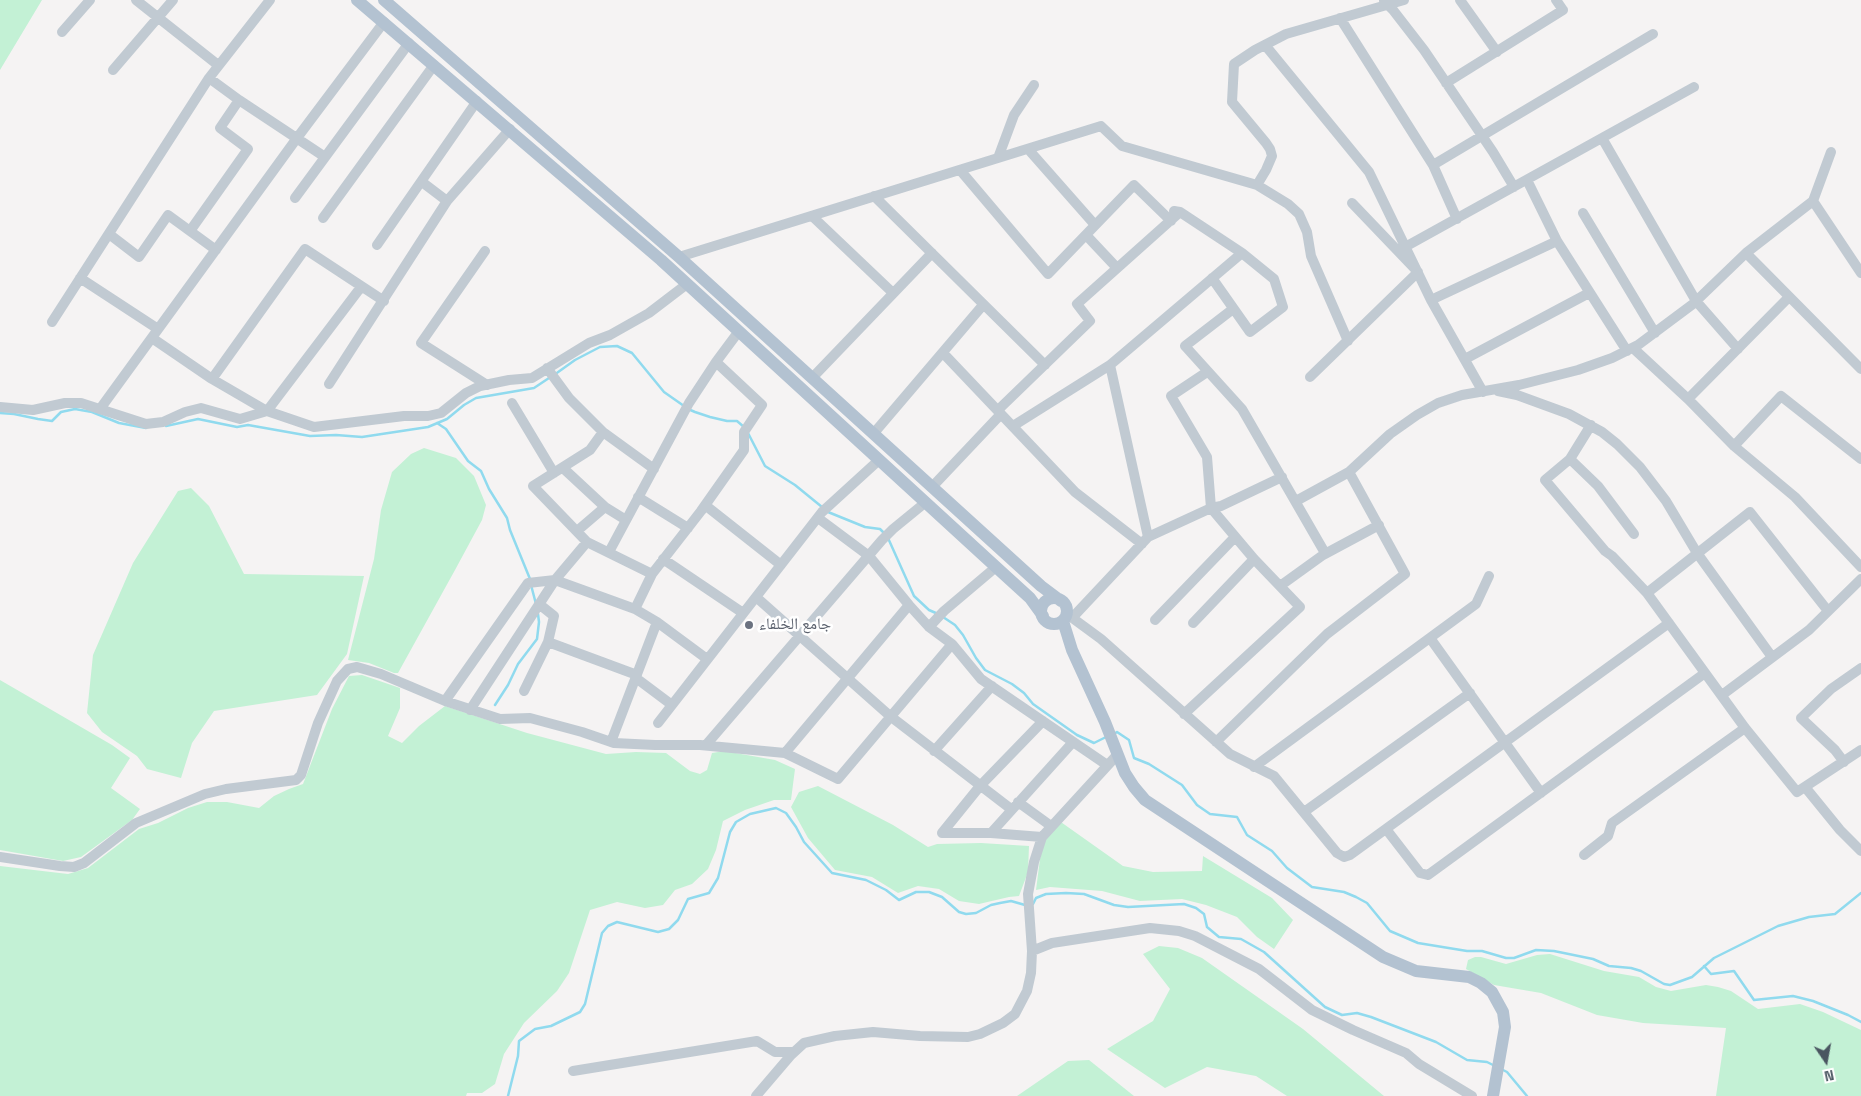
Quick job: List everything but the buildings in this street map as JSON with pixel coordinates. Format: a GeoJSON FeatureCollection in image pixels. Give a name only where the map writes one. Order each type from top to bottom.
{"type":"FeatureCollection","features":[{"type":"Feature","properties":{"kind":"main road"},"geometry":{"type":"LineString","coordinates":[[357,0],[507,127],[739,331],[1030,598],[1045,619],[1072,650]]}},
{"type":"Feature","properties":{"kind":"main road"},"geometry":{"type":"LineString","coordinates":[[384,0],[679,256],[1041,586],[1061,600],[1066,606],[1072,650],[1129,780],[1139,794],[1152,805],[1383,957],[1416,971],[1469,977],[1487,987],[1496,998],[1504,1019],[1504,1037],[1493,1096]]}},
{"type":"Feature","properties":{"kind":"main road"},"geometry":{"type":"LineString","coordinates":[[481,105],[488,109],[495,106],[497,103],[496,96]]}},
{"type":"Feature","properties":{"kind":"main road"},"geometry":{"type":"LineString","coordinates":[[507,127],[506,117],[514,114]]}},
{"type":"Feature","properties":{"kind":"main road"},"geometry":{"type":"LineString","coordinates":[[757,348],[766,344],[769,337]]}},
{"type":"Feature","properties":{"kind":"main road"},"geometry":{"type":"LineString","coordinates":[[772,362],[777,353],[783,350]]}},
{"type":"Feature","properties":{"kind":"main road"},"geometry":{"type":"LineString","coordinates":[[1061,600],[1053,599],[1046,602],[1042,609],[1045,619],[1056,624],[1067,618]]}},
{"type":"Feature","properties":{"kind":"street"},"geometry":{"type":"LineString","coordinates":[[62,32],[90,0]]}},
{"type":"Feature","properties":{"kind":"street"},"geometry":{"type":"LineString","coordinates":[[136,0],[218,65]]}},
{"type":"Feature","properties":{"kind":"street"},"geometry":{"type":"LineString","coordinates":[[113,70],[173,0]]}},
{"type":"Feature","properties":{"kind":"street"},"geometry":{"type":"LineString","coordinates":[[52,322],[209,78],[270,0]]}},
{"type":"Feature","properties":{"kind":"street"},"geometry":{"type":"LineString","coordinates":[[1257,185],[1270,164],[1272,156],[1270,149],[1232,102],[1234,64],[1286,34],[1385,2],[1404,0]]}},
{"type":"Feature","properties":{"kind":"street"},"geometry":{"type":"LineString","coordinates":[[1460,0],[1497,52]]}},
{"type":"Feature","properties":{"kind":"street"},"geometry":{"type":"LineString","coordinates":[[1446,83],[1563,10],[1556,0]]}},
{"type":"Feature","properties":{"kind":"street"},"geometry":{"type":"LineString","coordinates":[[1385,2],[1424,50],[1514,187]]}},
{"type":"Feature","properties":{"kind":"street"},"geometry":{"type":"LineString","coordinates":[[1340,18],[1433,165],[1456,219]]}},
{"type":"Feature","properties":{"kind":"street"},"geometry":{"type":"LineString","coordinates":[[100,409],[297,138],[384,22]]}},
{"type":"Feature","properties":{"kind":"street"},"geometry":{"type":"LineString","coordinates":[[1433,165],[1654,34]]}},
{"type":"Feature","properties":{"kind":"street"},"geometry":{"type":"LineString","coordinates":[[295,198],[409,43]]}},
{"type":"Feature","properties":{"kind":"street"},"geometry":{"type":"LineString","coordinates":[[1265,45],[1369,172],[1431,300],[1465,359],[1487,391],[1517,395],[1569,414],[1591,425],[1617,444],[1640,467],[1666,501],[1697,553],[1772,658]]}},
{"type":"Feature","properties":{"kind":"street"},"geometry":{"type":"LineString","coordinates":[[323,218],[434,65]]}},
{"type":"Feature","properties":{"kind":"street"},"geometry":{"type":"LineString","coordinates":[[209,78],[325,157]]}},
{"type":"Feature","properties":{"kind":"street"},"geometry":{"type":"LineString","coordinates":[[998,158],[1014,115],[1034,85]]}},
{"type":"Feature","properties":{"kind":"street"},"geometry":{"type":"LineString","coordinates":[[1405,247],[1694,87]]}},
{"type":"Feature","properties":{"kind":"street"},"geometry":{"type":"LineString","coordinates":[[190,231],[248,148],[220,128],[239,100]]}},
{"type":"Feature","properties":{"kind":"street"},"geometry":{"type":"LineString","coordinates":[[376,245],[481,105]]}},
{"type":"Feature","properties":{"kind":"street"},"geometry":{"type":"LineString","coordinates":[[679,256],[1101,126],[1122,146],[1257,185],[1288,204],[1299,214],[1308,232],[1312,256],[1348,341]]}},
{"type":"Feature","properties":{"kind":"street"},"geometry":{"type":"LineString","coordinates":[[329,384],[447,202],[507,127]]}},
{"type":"Feature","properties":{"kind":"street"},"geometry":{"type":"LineString","coordinates":[[1602,138],[1696,301],[1738,349]]}},
{"type":"Feature","properties":{"kind":"street"},"geometry":{"type":"LineString","coordinates":[[1028,149],[1096,225]]}},
{"type":"Feature","properties":{"kind":"street"},"geometry":{"type":"LineString","coordinates":[[1296,501],[1349,472],[1390,434],[1428,408],[1448,399],[1578,370],[1630,350],[1696,301],[1746,252],[1813,201],[1831,152]]}},
{"type":"Feature","properties":{"kind":"street"},"geometry":{"type":"LineString","coordinates":[[960,170],[1048,274],[1134,186],[1171,221]]}},
{"type":"Feature","properties":{"kind":"street"},"geometry":{"type":"LineString","coordinates":[[1527,180],[1557,241],[1589,293],[1630,350],[1688,399],[1734,446],[1795,496],[1861,567]]}},
{"type":"Feature","properties":{"kind":"street"},"geometry":{"type":"LineString","coordinates":[[422,182],[447,202]]}},
{"type":"Feature","properties":{"kind":"street"},"geometry":{"type":"LineString","coordinates":[[874,196],[1045,364]]}},
{"type":"Feature","properties":{"kind":"street"},"geometry":{"type":"LineString","coordinates":[[1813,201],[1861,273]]}},
{"type":"Feature","properties":{"kind":"street"},"geometry":{"type":"LineString","coordinates":[[1352,203],[1418,272]]}},
{"type":"Feature","properties":{"kind":"street"},"geometry":{"type":"LineString","coordinates":[[1158,208],[1180,212],[1242,253],[1274,279],[1283,307],[1250,332],[1212,278]]}},
{"type":"Feature","properties":{"kind":"street"},"geometry":{"type":"LineString","coordinates":[[932,487],[1045,364],[1090,321],[1078,304],[1180,212]]}},
{"type":"Feature","properties":{"kind":"street"},"geometry":{"type":"LineString","coordinates":[[1583,213],[1655,333]]}},
{"type":"Feature","properties":{"kind":"street"},"geometry":{"type":"LineString","coordinates":[[109,234],[139,257],[168,215],[216,250]]}},
{"type":"Feature","properties":{"kind":"street"},"geometry":{"type":"LineString","coordinates":[[812,216],[893,294]]}},
{"type":"Feature","properties":{"kind":"street"},"geometry":{"type":"LineString","coordinates":[[1086,235],[1117,268]]}},
{"type":"Feature","properties":{"kind":"street"},"geometry":{"type":"LineString","coordinates":[[1431,300],[1557,241]]}},
{"type":"Feature","properties":{"kind":"street"},"geometry":{"type":"LineString","coordinates":[[212,378],[305,249],[384,301]]}},
{"type":"Feature","properties":{"kind":"street"},"geometry":{"type":"LineString","coordinates":[[485,252],[421,343],[487,385]]}},
{"type":"Feature","properties":{"kind":"street"},"geometry":{"type":"LineString","coordinates":[[1746,252],[1861,369]]}},
{"type":"Feature","properties":{"kind":"street"},"geometry":{"type":"LineString","coordinates":[[813,377],[932,253]]}},
{"type":"Feature","properties":{"kind":"street"},"geometry":{"type":"LineString","coordinates":[[1013,426],[1110,365],[1242,253]]}},
{"type":"Feature","properties":{"kind":"street"},"geometry":{"type":"LineString","coordinates":[[1310,378],[1418,272]]}},
{"type":"Feature","properties":{"kind":"street"},"geometry":{"type":"LineString","coordinates":[[80,278],[158,329]]}},
{"type":"Feature","properties":{"kind":"street"},"geometry":{"type":"LineString","coordinates":[[152,338],[212,378],[267,411],[314,427],[404,416],[428,416],[441,413],[466,393],[487,385],[509,380],[532,378],[590,343],[610,335],[648,313],[687,284]]}},
{"type":"Feature","properties":{"kind":"street"},"geometry":{"type":"LineString","coordinates":[[0,407],[33,410],[65,403],[82,402],[146,424],[163,422],[184,412],[201,408],[240,419],[267,411],[361,287]]}},
{"type":"Feature","properties":{"kind":"street"},"geometry":{"type":"LineString","coordinates":[[1465,359],[1589,293]]}},
{"type":"Feature","properties":{"kind":"street"},"geometry":{"type":"LineString","coordinates":[[1688,399],[1789,297]]}},
{"type":"Feature","properties":{"kind":"street"},"geometry":{"type":"LineString","coordinates":[[874,433],[984,305]]}},
{"type":"Feature","properties":{"kind":"street"},"geometry":{"type":"LineString","coordinates":[[1233,309],[1185,346],[1242,409],[1326,553]]}},
{"type":"Feature","properties":{"kind":"street"},"geometry":{"type":"LineString","coordinates":[[609,552],[687,408],[716,362],[739,331]]}},
{"type":"Feature","properties":{"kind":"street"},"geometry":{"type":"LineString","coordinates":[[943,353],[1075,492],[1145,541]]}},
{"type":"Feature","properties":{"kind":"street"},"geometry":{"type":"LineString","coordinates":[[635,610],[652,574],[688,528],[744,450],[747,428],[762,405],[716,362]]}},
{"type":"Feature","properties":{"kind":"street"},"geometry":{"type":"LineString","coordinates":[[1110,365],[1145,541]]}},
{"type":"Feature","properties":{"kind":"street"},"geometry":{"type":"LineString","coordinates":[[548,369],[569,398],[602,432],[654,469]]}},
{"type":"Feature","properties":{"kind":"street"},"geometry":{"type":"LineString","coordinates":[[1184,714],[1300,607],[1254,559],[1211,508],[1207,458],[1171,396],[1207,372]]}},
{"type":"Feature","properties":{"kind":"street"},"geometry":{"type":"LineString","coordinates":[[1734,446],[1781,396],[1861,459]]}},
{"type":"Feature","properties":{"kind":"street"},"geometry":{"type":"LineString","coordinates":[[512,403],[559,470],[605,507],[626,520]]}},
{"type":"Feature","properties":{"kind":"street"},"geometry":{"type":"LineString","coordinates":[[1591,425],[1570,459],[1545,480],[1605,551],[1647,593],[1745,728],[1798,792],[1861,750]]}},
{"type":"Feature","properties":{"kind":"street"},"geometry":{"type":"LineString","coordinates":[[602,432],[590,450],[533,486],[587,542],[652,574]]}},
{"type":"Feature","properties":{"kind":"street"},"geometry":{"type":"LineString","coordinates":[[1570,459],[1598,486],[1634,534]]}},
{"type":"Feature","properties":{"kind":"street"},"geometry":{"type":"LineString","coordinates":[[658,723],[823,512],[879,460]]}},
{"type":"Feature","properties":{"kind":"street"},"geometry":{"type":"LineString","coordinates":[[1216,742],[1327,634],[1405,574],[1349,472]]}},
{"type":"Feature","properties":{"kind":"street"},"geometry":{"type":"LineString","coordinates":[[1282,477],[1221,506],[1211,508],[1145,541],[1067,618],[1100,639],[1230,754],[1274,776],[1337,853],[1344,857],[1350,856],[1669,623]]}},
{"type":"Feature","properties":{"kind":"street"},"geometry":{"type":"LineString","coordinates":[[638,497],[688,528]]}},
{"type":"Feature","properties":{"kind":"street"},"geometry":{"type":"LineString","coordinates":[[706,745],[886,536],[926,502]]}},
{"type":"Feature","properties":{"kind":"street"},"geometry":{"type":"LineString","coordinates":[[705,505],[781,565]]}},
{"type":"Feature","properties":{"kind":"street"},"geometry":{"type":"LineString","coordinates":[[577,531],[605,507]]}},
{"type":"Feature","properties":{"kind":"street"},"geometry":{"type":"LineString","coordinates":[[823,512],[869,556],[908,605],[929,626],[952,644],[982,678],[1107,765]]}},
{"type":"Feature","properties":{"kind":"street"},"geometry":{"type":"LineString","coordinates":[[1647,593],[1750,512],[1828,611]]}},
{"type":"Feature","properties":{"kind":"street"},"geometry":{"type":"LineString","coordinates":[[1280,586],[1326,553],[1379,525]]}},
{"type":"Feature","properties":{"kind":"street"},"geometry":{"type":"LineString","coordinates":[[1155,620],[1235,537]]}},
{"type":"Feature","properties":{"kind":"street"},"geometry":{"type":"LineString","coordinates":[[470,710],[555,580],[587,542]]}},
{"type":"Feature","properties":{"kind":"street"},"geometry":{"type":"LineString","coordinates":[[663,559],[744,613]]}},
{"type":"Feature","properties":{"kind":"street"},"geometry":{"type":"LineString","coordinates":[[1193,623],[1254,559]]}},
{"type":"Feature","properties":{"kind":"street"},"geometry":{"type":"LineString","coordinates":[[929,626],[996,567]]}},
{"type":"Feature","properties":{"kind":"street"},"geometry":{"type":"LineString","coordinates":[[1254,767],[1476,604],[1489,576]]}},
{"type":"Feature","properties":{"kind":"street"},"geometry":{"type":"LineString","coordinates":[[1722,695],[1809,630],[1861,579]]}},
{"type":"Feature","properties":{"kind":"street"},"geometry":{"type":"LineString","coordinates":[[445,701],[533,582],[555,580],[635,610],[657,622],[707,659]]}},
{"type":"Feature","properties":{"kind":"street"},"geometry":{"type":"LineString","coordinates":[[756,597],[890,716],[934,751],[980,786],[1051,826]]}},
{"type":"Feature","properties":{"kind":"street"},"geometry":{"type":"LineString","coordinates":[[524,691],[548,642],[554,616],[539,604]]}},
{"type":"Feature","properties":{"kind":"street"},"geometry":{"type":"LineString","coordinates":[[785,753],[908,605]]}},
{"type":"Feature","properties":{"kind":"street"},"geometry":{"type":"LineString","coordinates":[[611,742],[657,622]]}},
{"type":"Feature","properties":{"kind":"street"},"geometry":{"type":"LineString","coordinates":[[1430,638],[1542,792]]}},
{"type":"Feature","properties":{"kind":"street"},"geometry":{"type":"LineString","coordinates":[[548,642],[636,676],[672,705]]}},
{"type":"Feature","properties":{"kind":"street"},"geometry":{"type":"LineString","coordinates":[[0,857],[74,867],[84,863],[136,823],[205,794],[226,789],[296,780],[301,775],[318,723],[336,681],[348,669],[357,667],[381,674],[445,701],[500,719],[530,718],[611,742],[655,745],[706,745],[785,753],[838,779],[952,644]]}},
{"type":"Feature","properties":{"kind":"street"},"geometry":{"type":"LineString","coordinates":[[1844,762],[1835,750],[1801,718],[1831,690],[1861,668]]}},
{"type":"Feature","properties":{"kind":"street"},"geometry":{"type":"LineString","coordinates":[[1386,829],[1420,872],[1428,875],[1705,673]]}},
{"type":"Feature","properties":{"kind":"street"},"geometry":{"type":"LineString","coordinates":[[934,751],[992,686]]}},
{"type":"Feature","properties":{"kind":"street"},"geometry":{"type":"LineString","coordinates":[[1304,812],[1470,692]]}},
{"type":"Feature","properties":{"kind":"street"},"geometry":{"type":"LineString","coordinates":[[1042,837],[990,833],[942,833],[980,786],[1043,721]]}},
{"type":"Feature","properties":{"kind":"street"},"geometry":{"type":"LineString","coordinates":[[1584,855],[1608,836],[1612,823],[1745,728]]}},
{"type":"Feature","properties":{"kind":"street"},"geometry":{"type":"LineString","coordinates":[[990,833],[1073,742]]}},
{"type":"Feature","properties":{"kind":"street"},"geometry":{"type":"LineString","coordinates":[[756,1096],[804,1042],[873,1032],[968,1037],[980,1034],[1003,1023],[1015,1014],[1027,991],[1031,973],[1032,950],[1028,894],[1034,862],[1042,837],[1107,765],[1116,750]]}},
{"type":"Feature","properties":{"kind":"street"},"geometry":{"type":"LineString","coordinates":[[1805,787],[1840,830],[1861,852]]}},
{"type":"Feature","properties":{"kind":"street"},"geometry":{"type":"LineString","coordinates":[[1032,950],[1052,943],[1150,928],[1179,931],[1195,936],[1259,969],[1312,1010],[1406,1053],[1419,1064],[1472,1096]]}},
{"type":"Feature","properties":{"kind":"street"},"geometry":{"type":"LineString","coordinates":[[573,1071],[757,1041],[776,1052],[794,1052]]}},
{"type":"Feature","properties":{"kind":"green space"},"geometry":{"type":"Polygon","coordinates":[[[0,0],[42,0],[0,70],[0,0]]]}},
{"type":"Feature","properties":{"kind":"green space"},"geometry":{"type":"Polygon","coordinates":[[[424,448],[456,458],[474,476],[486,505],[482,520],[455,570],[398,673],[394,673],[369,663],[348,660],[374,559],[381,510],[392,472],[411,454],[424,448]]]}},
{"type":"Feature","properties":{"kind":"green space"},"geometry":{"type":"Polygon","coordinates":[[[191,488],[209,506],[244,574],[364,576],[347,654],[317,695],[214,711],[192,743],[181,778],[147,769],[137,756],[102,732],[87,713],[93,655],[133,563],[178,491],[191,488]]]}},
{"type":"Feature","properties":{"kind":"green space"},"geometry":{"type":"Polygon","coordinates":[[[362,675],[400,688],[400,708],[388,736],[402,743],[419,726],[445,706],[527,733],[606,754],[666,753],[690,771],[700,774],[707,770],[712,753],[724,751],[775,760],[795,769],[791,800],[774,800],[745,810],[723,821],[716,850],[708,869],[692,884],[675,890],[663,905],[645,908],[617,902],[590,910],[569,973],[557,991],[524,1023],[504,1054],[495,1084],[482,1093],[467,1093],[466,1096],[0,1096],[0,866],[68,874],[88,868],[139,829],[158,823],[188,808],[207,802],[227,802],[259,808],[274,796],[303,784],[332,709],[349,676],[362,675]]]}},
{"type":"Feature","properties":{"kind":"green space"},"geometry":{"type":"Polygon","coordinates":[[[0,680],[112,745],[130,758],[111,788],[140,809],[132,820],[81,857],[63,861],[0,850],[0,680]]]}},
{"type":"Feature","properties":{"kind":"green space"},"geometry":{"type":"Polygon","coordinates":[[[818,786],[893,825],[928,847],[937,844],[981,843],[1029,846],[1028,872],[1019,896],[979,904],[959,901],[939,889],[918,886],[898,893],[872,877],[835,870],[808,838],[791,807],[799,792],[818,786]]]}},
{"type":"Feature","properties":{"kind":"green space"},"geometry":{"type":"Polygon","coordinates":[[[1058,820],[1123,866],[1153,872],[1202,871],[1203,856],[1272,898],[1293,920],[1274,949],[1257,937],[1237,917],[1206,905],[1182,899],[1140,901],[1102,891],[1050,887],[1036,890],[1041,851],[1049,832],[1058,820]]]}},
{"type":"Feature","properties":{"kind":"green space"},"geometry":{"type":"Polygon","coordinates":[[[1159,946],[1178,948],[1202,958],[1303,1029],[1384,1096],[1287,1096],[1256,1076],[1207,1067],[1165,1088],[1107,1049],[1153,1021],[1170,989],[1143,954],[1159,946]]]}},
{"type":"Feature","properties":{"kind":"green space"},"geometry":{"type":"Polygon","coordinates":[[[1550,954],[1604,971],[1639,977],[1656,987],[1671,991],[1706,985],[1731,991],[1758,1009],[1800,1004],[1823,1012],[1861,1030],[1861,1096],[1716,1096],[1726,1028],[1643,1023],[1597,1015],[1541,993],[1494,985],[1466,969],[1468,960],[1475,957],[1506,964],[1537,955],[1550,954]]]}},
{"type":"Feature","properties":{"kind":"green space"},"geometry":{"type":"Polygon","coordinates":[[[1089,1060],[1134,1096],[1017,1096],[1068,1061],[1089,1060]]]}},
{"type":"Feature","properties":{"kind":"waterway"},"geometry":{"type":"LineString","coordinates":[[554,375],[575,360],[600,347],[617,346],[632,353],[664,392],[684,406]]}},
{"type":"Feature","properties":{"kind":"waterway"},"geometry":{"type":"LineString","coordinates":[[166,426],[198,419],[237,427],[248,425],[310,436],[362,437],[428,427],[447,419],[476,398],[534,388],[549,378]]}},
{"type":"Feature","properties":{"kind":"waterway"},"geometry":{"type":"LineString","coordinates":[[0,413],[52,421],[61,412],[75,409],[92,412],[119,423],[146,428]]}},
{"type":"Feature","properties":{"kind":"waterway"},"geometry":{"type":"LineString","coordinates":[[688,409],[710,417],[737,421],[744,427]]}},
{"type":"Feature","properties":{"kind":"waterway"},"geometry":{"type":"LineString","coordinates":[[437,423],[446,429],[468,461],[481,471],[489,489],[507,518],[530,579]]}},
{"type":"Feature","properties":{"kind":"waterway"},"geometry":{"type":"LineString","coordinates":[[748,433],[765,466],[795,485],[822,507]]}},
{"type":"Feature","properties":{"kind":"waterway"},"geometry":{"type":"LineString","coordinates":[[828,512],[865,527],[880,529],[885,534]]}},
{"type":"Feature","properties":{"kind":"waterway"},"geometry":{"type":"LineString","coordinates":[[888,538],[914,596],[929,610],[938,614]]}},
{"type":"Feature","properties":{"kind":"waterway"},"geometry":{"type":"LineString","coordinates":[[531,585],[536,604]]}},
{"type":"Feature","properties":{"kind":"waterway"},"geometry":{"type":"LineString","coordinates":[[495,705],[508,685],[518,664],[537,639],[538,614]]}},
{"type":"Feature","properties":{"kind":"waterway"},"geometry":{"type":"LineString","coordinates":[[943,617],[955,625],[963,635],[985,670],[1012,684],[1024,693],[1033,704],[1077,735],[1094,743],[1106,737]]}},
{"type":"Feature","properties":{"kind":"waterway"},"geometry":{"type":"LineString","coordinates":[[1114,734],[1117,732],[1129,740],[1134,758],[1149,764],[1182,785],[1197,805],[1210,814],[1237,817],[1247,835],[1272,851],[1287,868],[1312,887],[1344,892],[1356,897],[1367,903],[1390,931],[1418,943],[1467,951],[1482,951],[1506,958],[1514,958],[1536,950],[1554,951],[1593,959],[1609,966],[1631,968],[1670,985],[1692,977],[1714,958],[1778,926],[1809,917],[1835,914],[1861,893]]}},
{"type":"Feature","properties":{"kind":"waterway"},"geometry":{"type":"LineString","coordinates":[[508,1096],[518,1056],[519,1041],[535,1029],[551,1026],[580,1012],[585,1004],[602,933],[608,926],[617,922],[658,932],[669,929],[678,920],[688,899],[709,893],[718,878],[730,832],[736,822],[750,814],[776,808],[786,813],[804,842],[832,873],[866,880],[886,890],[899,900],[916,892],[929,892],[942,897],[959,912],[966,914],[976,913],[991,905],[1011,901],[1025,905]]}},
{"type":"Feature","properties":{"kind":"waterway"},"geometry":{"type":"LineString","coordinates":[[1033,904],[1036,898],[1046,894],[1066,893],[1084,894],[1114,905],[1128,907],[1184,904],[1196,908],[1204,914],[1207,927],[1219,937],[1241,939],[1264,952],[1325,1007],[1342,1015],[1357,1013],[1371,1017],[1436,1042],[1467,1060],[1487,1062],[1493,1065]]}},
{"type":"Feature","properties":{"kind":"waterway"},"geometry":{"type":"LineString","coordinates":[[1704,966],[1711,974],[1734,971],[1754,1000],[1793,996],[1813,1001],[1861,1022]]}},
{"type":"Feature","properties":{"kind":"waterway"},"geometry":{"type":"LineString","coordinates":[[1503,1070],[1507,1072],[1527,1096]]}},
{"type":"Feature","properties":{"kind":"place","name":"جامع الخلفاء"},"geometry":{"type":"Point","coordinates":[749,625]}}]}
